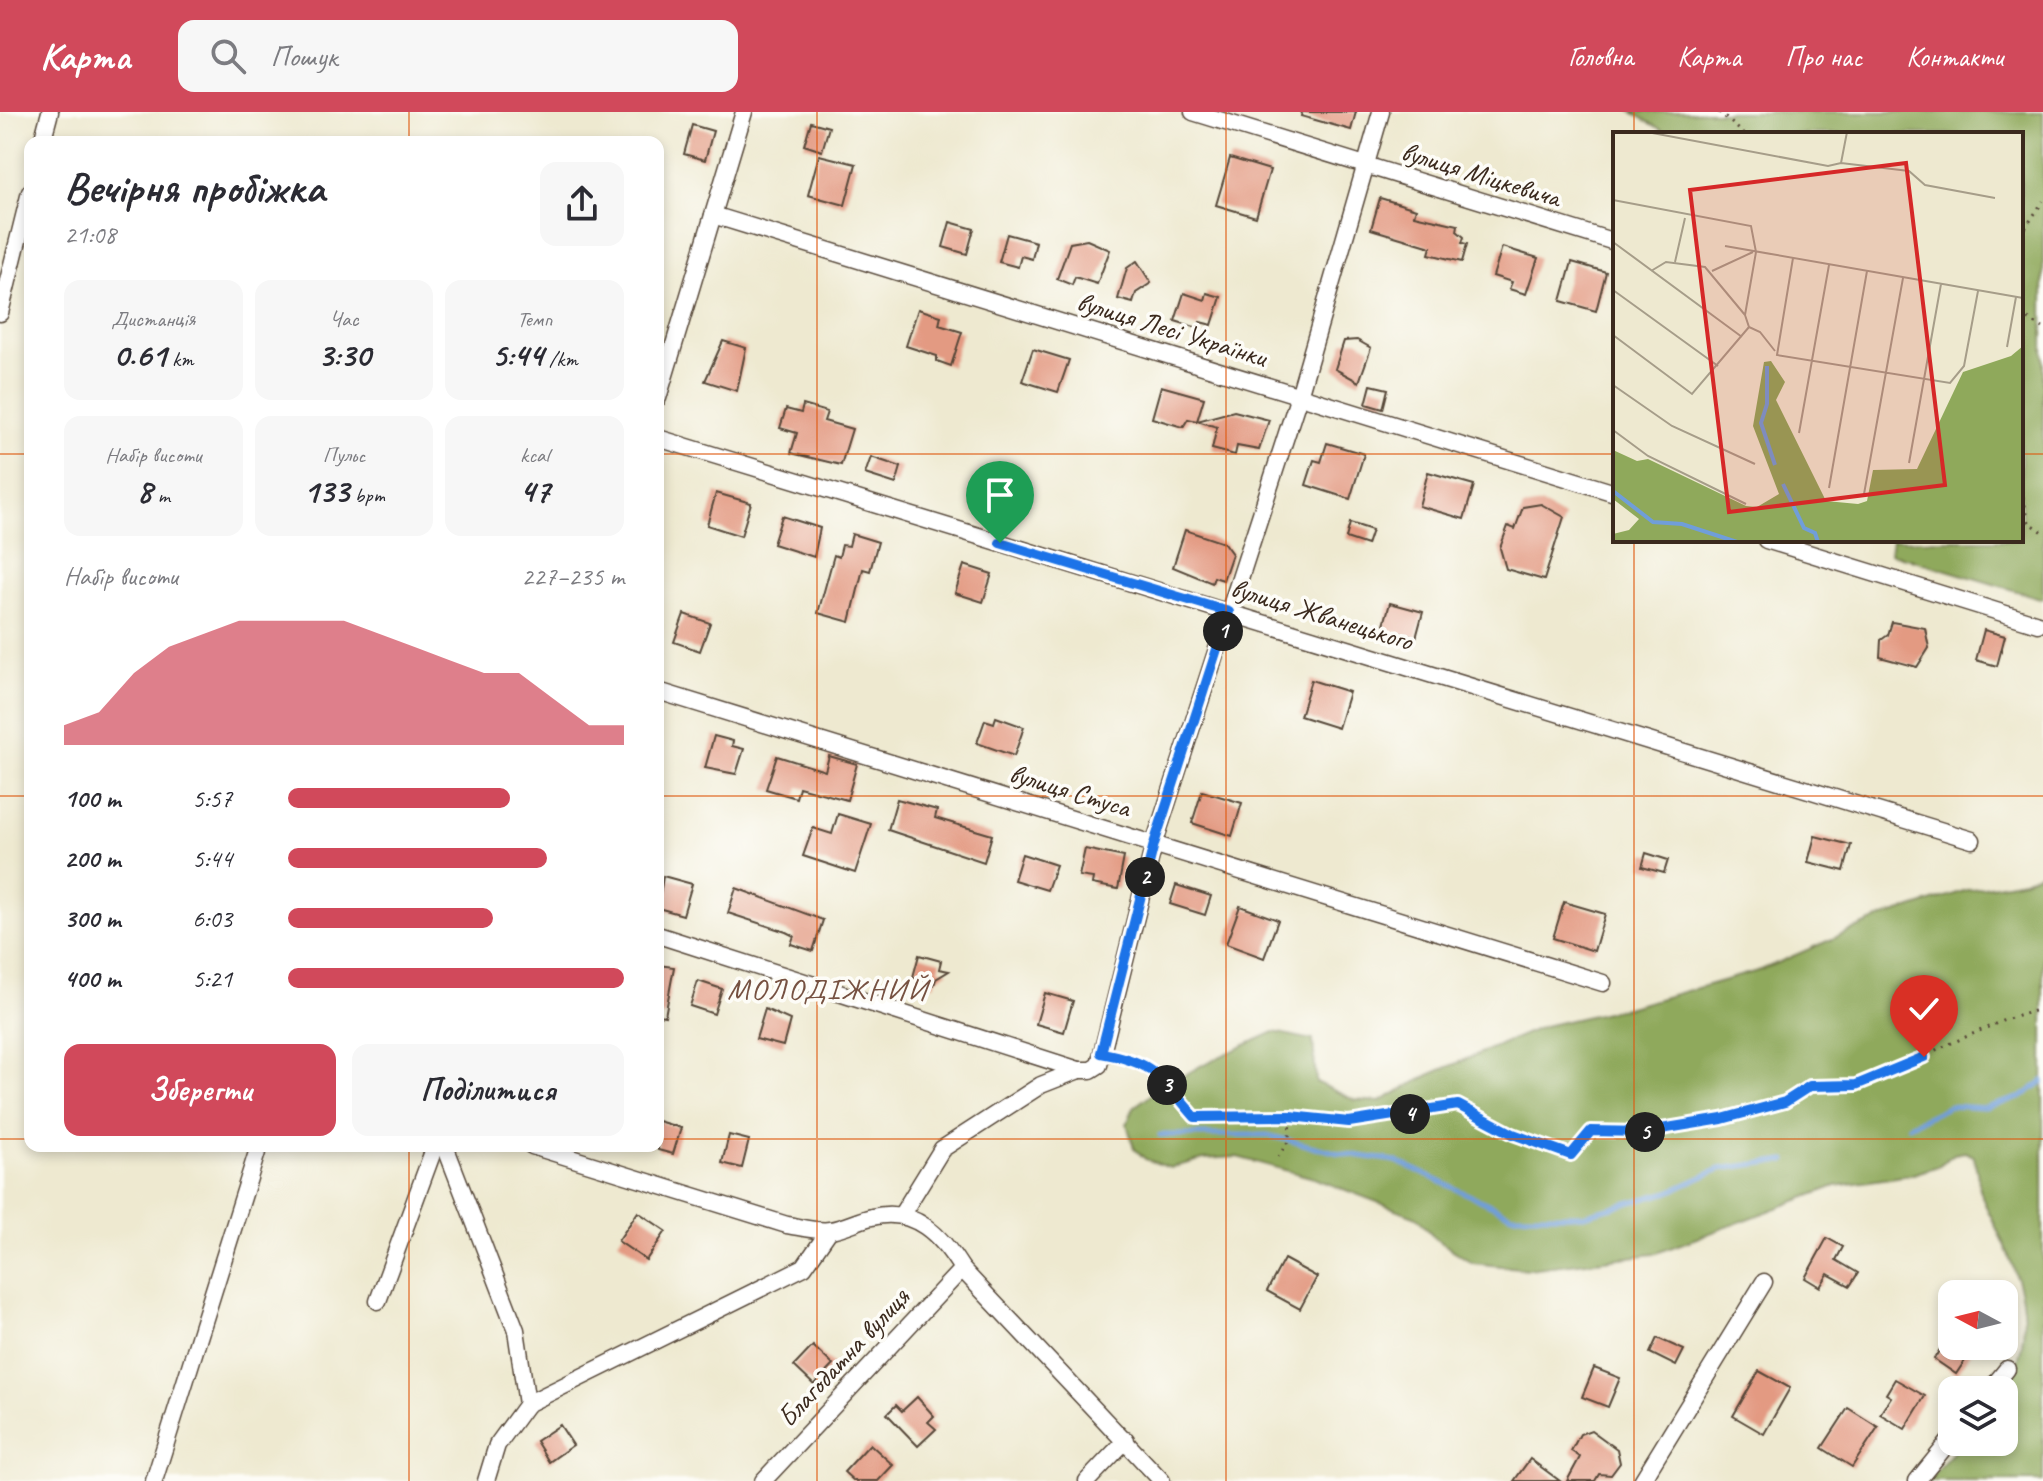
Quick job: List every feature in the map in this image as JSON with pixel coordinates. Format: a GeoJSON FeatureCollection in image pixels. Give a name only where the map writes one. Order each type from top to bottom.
{"type":"FeatureCollection","features":[{"type":"Feature","properties":{"kind":"street"},"geometry":{"type":"LineString","coordinates":[[44,136],[50,112]]}},
{"type":"Feature","properties":{"kind":"street"},"geometry":{"type":"LineString","coordinates":[[664,378],[744,112]]}},
{"type":"Feature","properties":{"kind":"street","name":"вулиця Міцкевича"},"geometry":{"type":"LineString","coordinates":[[1193,112],[1613,241]]}},
{"type":"Feature","properties":{"kind":"street"},"geometry":{"type":"LineString","coordinates":[[902,1214],[942,1149],[1041,1085],[1099,1065],[1154,844],[1299,396],[1381,112]]}},
{"type":"Feature","properties":{"kind":"street","name":"вулиця Лесі Українки"},"geometry":{"type":"LineString","coordinates":[[713,215],[1613,492]]}},
{"type":"Feature","properties":{"kind":"street"},"geometry":{"type":"LineString","coordinates":[[0,313],[24,216]]}},
{"type":"Feature","properties":{"kind":"street","name":"вулиця Жванецького"},"geometry":{"type":"LineString","coordinates":[[664,440],[1972,840]]}},
{"type":"Feature","properties":{"kind":"street"},"geometry":{"type":"LineString","coordinates":[[1772,542],[2038,624]]}},
{"type":"Feature","properties":{"kind":"street","name":"вулиця Стуса"},"geometry":{"type":"LineString","coordinates":[[664,693],[1603,983]]}},
{"type":"Feature","properties":{"kind":"street"},"geometry":{"type":"LineString","coordinates":[[664,937],[1085,1070]]}},
{"type":"Feature","properties":{"kind":"street"},"geometry":{"type":"LineString","coordinates":[[154,1481],[257,1152]]}},
{"type":"Feature","properties":{"kind":"street"},"geometry":{"type":"LineString","coordinates":[[378,1301],[433,1152]]}},
{"type":"Feature","properties":{"kind":"street"},"geometry":{"type":"LineString","coordinates":[[447,1152],[516,1330],[527,1404]]}},
{"type":"Feature","properties":{"kind":"street"},"geometry":{"type":"LineString","coordinates":[[551,1152],[787,1225],[829,1231],[875,1216],[902,1214],[921,1222],[947,1244],[962,1269],[1162,1481]]}},
{"type":"Feature","properties":{"kind":"street"},"geometry":{"type":"LineString","coordinates":[[486,1481],[497,1445],[527,1404],[804,1267],[829,1231]]}},
{"type":"Feature","properties":{"kind":"street","name":"Благодатна вулиця"},"geometry":{"type":"LineString","coordinates":[[763,1481],[962,1269]]}},
{"type":"Feature","properties":{"kind":"street"},"geometry":{"type":"LineString","coordinates":[[1642,1481],[1764,1282]]}},
{"type":"Feature","properties":{"kind":"street"},"geometry":{"type":"LineString","coordinates":[[2001,1376],[2007,1369]]}},
{"type":"Feature","properties":{"kind":"street"},"geometry":{"type":"LineString","coordinates":[[1087,1481],[1126,1440]]}},
{"type":"Feature","properties":{"kind":"street"},"geometry":{"type":"LineString","coordinates":[[1917,1481],[1938,1455]]}},
{"type":"Feature","properties":{"kind":"path"},"geometry":{"type":"LineString","coordinates":[[1719,112],[1742,132]]}},
{"type":"Feature","properties":{"kind":"path"},"geometry":{"type":"LineString","coordinates":[[2023,232],[2043,201]]}},
{"type":"Feature","properties":{"kind":"path"},"geometry":{"type":"LineString","coordinates":[[2023,316],[2043,328]]}},
{"type":"Feature","properties":{"kind":"path"},"geometry":{"type":"LineString","coordinates":[[2023,497],[2029,522],[2043,532]]}},
{"type":"Feature","properties":{"kind":"path"},"geometry":{"type":"LineString","coordinates":[[1101,1053],[1151,1067],[1195,1117],[1290,1116],[1349,1122],[1458,1105],[1513,1134],[1571,1155],[1591,1131],[1643,1132],[1722,1119],[1785,1102],[1810,1086],[1856,1085],[2002,1021],[2043,1008]]}},
{"type":"Feature","properties":{"kind":"path"},"geometry":{"type":"LineString","coordinates":[[1278,1157],[1289,1140],[1290,1116]]}},
{"type":"Feature","properties":{"kind":"green space"},"geometry":{"type":"Polygon","coordinates":[[[1632,112],[2043,112],[2043,599],[1890,553],[1892,542],[2023,542],[2023,132],[1666,132],[1632,112]]]}},
{"type":"Feature","properties":{"kind":"green space"},"geometry":{"type":"Polygon","coordinates":[[[2043,871],[2043,1481],[1926,1481],[1950,1456],[2018,1456],[2018,1376],[2012,1376],[2022,1344],[2022,1297],[2007,1252],[1982,1198],[1973,1156],[1965,1152],[1954,1154],[1938,1166],[1910,1175],[1836,1186],[1654,1254],[1528,1269],[1473,1263],[1436,1239],[1417,1217],[1314,1178],[1237,1157],[1204,1159],[1170,1168],[1145,1159],[1134,1148],[1127,1124],[1134,1107],[1153,1093],[1206,1063],[1274,1032],[1313,1040],[1316,1082],[1354,1100],[1380,1102],[1429,1075],[1544,1026],[1633,1006],[1761,970],[1878,919],[1967,890],[2024,880],[2043,871]]]}},
{"type":"Feature","properties":{"kind":"building"},"geometry":{"type":"Polygon","coordinates":[[[1302,112],[1356,112],[1351,130],[1301,116],[1302,112]]]}},
{"type":"Feature","properties":{"kind":"building"},"geometry":{"type":"Polygon","coordinates":[[[811,122],[829,127],[822,151],[804,145],[811,122]]]}},
{"type":"Feature","properties":{"kind":"building"},"geometry":{"type":"Polygon","coordinates":[[[692,125],[713,131],[705,160],[684,154],[692,125]]]}},
{"type":"Feature","properties":{"kind":"building"},"geometry":{"type":"Polygon","coordinates":[[[819,155],[856,164],[845,205],[808,195],[819,155]]]}},
{"type":"Feature","properties":{"kind":"building"},"geometry":{"type":"Polygon","coordinates":[[[1230,158],[1270,170],[1256,217],[1216,205],[1230,158]]]}},
{"type":"Feature","properties":{"kind":"building"},"geometry":{"type":"Polygon","coordinates":[[[1380,198],[1416,209],[1414,215],[1458,225],[1457,231],[1464,237],[1462,243],[1467,244],[1462,262],[1429,254],[1431,247],[1371,229],[1380,198]]]}},
{"type":"Feature","properties":{"kind":"building"},"geometry":{"type":"Polygon","coordinates":[[[950,222],[974,229],[967,254],[943,247],[950,222]]]}},
{"type":"Feature","properties":{"kind":"building"},"geometry":{"type":"Polygon","coordinates":[[[1007,234],[1036,242],[1032,259],[1021,256],[1018,267],[999,262],[1007,234]]]}},
{"type":"Feature","properties":{"kind":"building"},"geometry":{"type":"Polygon","coordinates":[[[1087,240],[1110,250],[1097,284],[1075,277],[1072,285],[1057,279],[1070,243],[1087,240]]]}},
{"type":"Feature","properties":{"kind":"building"},"geometry":{"type":"Polygon","coordinates":[[[1502,247],[1538,258],[1526,294],[1509,289],[1512,282],[1493,276],[1502,247]]]}},
{"type":"Feature","properties":{"kind":"building"},"geometry":{"type":"Polygon","coordinates":[[[1137,261],[1151,283],[1136,293],[1133,303],[1118,299],[1127,268],[1137,261]]]}},
{"type":"Feature","properties":{"kind":"building"},"geometry":{"type":"Polygon","coordinates":[[[1572,262],[1606,272],[1596,311],[1561,301],[1572,262]]]}},
{"type":"Feature","properties":{"kind":"building"},"geometry":{"type":"Polygon","coordinates":[[[1184,293],[1205,300],[1207,293],[1221,297],[1212,325],[1200,322],[1198,328],[1175,321],[1184,293]]]}},
{"type":"Feature","properties":{"kind":"building"},"geometry":{"type":"Polygon","coordinates":[[[918,309],[941,316],[939,325],[962,332],[951,366],[937,361],[937,356],[906,346],[918,309]]]}},
{"type":"Feature","properties":{"kind":"building"},"geometry":{"type":"Polygon","coordinates":[[[1357,340],[1371,348],[1359,382],[1335,369],[1344,341],[1357,340]]]}},
{"type":"Feature","properties":{"kind":"building"},"geometry":{"type":"Polygon","coordinates":[[[723,341],[746,348],[737,391],[705,381],[723,341]]]}},
{"type":"Feature","properties":{"kind":"building"},"geometry":{"type":"Polygon","coordinates":[[[1033,349],[1069,360],[1058,392],[1022,381],[1033,349]]]}},
{"type":"Feature","properties":{"kind":"building"},"geometry":{"type":"Polygon","coordinates":[[[1371,385],[1388,389],[1383,409],[1366,404],[1371,385]]]}},
{"type":"Feature","properties":{"kind":"building"},"geometry":{"type":"Polygon","coordinates":[[[1161,386],[1204,398],[1197,421],[1188,419],[1183,427],[1152,418],[1161,386]]]}},
{"type":"Feature","properties":{"kind":"building"},"geometry":{"type":"Polygon","coordinates":[[[803,405],[827,412],[824,421],[852,429],[841,465],[791,453],[797,433],[780,428],[786,409],[801,413],[803,405]]]}},
{"type":"Feature","properties":{"kind":"building"},"geometry":{"type":"Polygon","coordinates":[[[1234,411],[1269,420],[1259,450],[1237,446],[1235,455],[1212,449],[1217,427],[1197,421],[1234,411]]]}},
{"type":"Feature","properties":{"kind":"building"},"geometry":{"type":"Polygon","coordinates":[[[1327,443],[1364,454],[1350,499],[1306,485],[1314,460],[1321,462],[1327,443]]]}},
{"type":"Feature","properties":{"kind":"building"},"geometry":{"type":"Polygon","coordinates":[[[871,457],[901,467],[896,484],[865,474],[871,457]]]}},
{"type":"Feature","properties":{"kind":"building"},"geometry":{"type":"Polygon","coordinates":[[[1428,472],[1474,485],[1464,519],[1419,506],[1428,472]]]}},
{"type":"Feature","properties":{"kind":"building"},"geometry":{"type":"Polygon","coordinates":[[[716,493],[751,503],[741,536],[707,525],[716,493]]]}},
{"type":"Feature","properties":{"kind":"building"},"geometry":{"type":"Polygon","coordinates":[[[1541,504],[1564,517],[1544,580],[1506,569],[1500,548],[1508,526],[1515,529],[1523,507],[1541,504]]]}},
{"type":"Feature","properties":{"kind":"building"},"geometry":{"type":"Polygon","coordinates":[[[782,516],[820,528],[814,557],[773,544],[782,516]]]}},
{"type":"Feature","properties":{"kind":"building"},"geometry":{"type":"Polygon","coordinates":[[[1350,523],[1372,530],[1367,545],[1346,538],[1350,523]]]}},
{"type":"Feature","properties":{"kind":"building"},"geometry":{"type":"Polygon","coordinates":[[[1185,530],[1224,543],[1232,554],[1223,580],[1214,577],[1212,583],[1173,567],[1185,530]]]}},
{"type":"Feature","properties":{"kind":"building"},"geometry":{"type":"Polygon","coordinates":[[[852,534],[878,542],[870,571],[863,569],[850,622],[818,613],[834,555],[839,557],[842,545],[849,546],[852,534]]]}},
{"type":"Feature","properties":{"kind":"building"},"geometry":{"type":"Polygon","coordinates":[[[964,565],[992,574],[983,602],[955,593],[964,565]]]}},
{"type":"Feature","properties":{"kind":"building"},"geometry":{"type":"Polygon","coordinates":[[[1390,603],[1423,612],[1416,638],[1383,628],[1390,603]]]}},
{"type":"Feature","properties":{"kind":"building"},"geometry":{"type":"Polygon","coordinates":[[[684,614],[710,623],[700,651],[674,642],[684,614]]]}},
{"type":"Feature","properties":{"kind":"building"},"geometry":{"type":"Polygon","coordinates":[[[1892,622],[1925,628],[1929,648],[1917,667],[1880,657],[1881,640],[1888,635],[1892,622]]]}},
{"type":"Feature","properties":{"kind":"building"},"geometry":{"type":"Polygon","coordinates":[[[1984,630],[2005,636],[1997,666],[1976,660],[1984,630]]]}},
{"type":"Feature","properties":{"kind":"building"},"geometry":{"type":"Polygon","coordinates":[[[1311,680],[1349,692],[1338,728],[1300,716],[1311,680]]]}},
{"type":"Feature","properties":{"kind":"building"},"geometry":{"type":"Polygon","coordinates":[[[996,717],[1024,727],[1014,756],[977,743],[985,720],[994,723],[996,717]]]}},
{"type":"Feature","properties":{"kind":"building"},"geometry":{"type":"Polygon","coordinates":[[[714,736],[733,741],[732,746],[744,749],[736,774],[705,768],[714,736]]]}},
{"type":"Feature","properties":{"kind":"building"},"geometry":{"type":"Polygon","coordinates":[[[777,756],[825,771],[829,756],[857,764],[847,800],[799,787],[796,798],[766,789],[777,756]]]}},
{"type":"Feature","properties":{"kind":"building"},"geometry":{"type":"Polygon","coordinates":[[[1202,791],[1242,803],[1232,836],[1192,823],[1202,791]]]}},
{"type":"Feature","properties":{"kind":"building"},"geometry":{"type":"Polygon","coordinates":[[[897,799],[937,810],[935,818],[992,835],[984,862],[888,830],[897,799]]]}},
{"type":"Feature","properties":{"kind":"building"},"geometry":{"type":"Polygon","coordinates":[[[838,814],[871,824],[855,873],[803,856],[813,828],[832,834],[838,814]]]}},
{"type":"Feature","properties":{"kind":"building"},"geometry":{"type":"Polygon","coordinates":[[[1815,836],[1851,845],[1844,871],[1808,862],[1815,836]]]}},
{"type":"Feature","properties":{"kind":"building"},"geometry":{"type":"Polygon","coordinates":[[[1085,849],[1124,857],[1118,889],[1092,884],[1093,878],[1079,876],[1085,849]]]}},
{"type":"Feature","properties":{"kind":"building"},"geometry":{"type":"Polygon","coordinates":[[[1646,853],[1668,860],[1664,873],[1642,867],[1646,853]]]}},
{"type":"Feature","properties":{"kind":"building"},"geometry":{"type":"Polygon","coordinates":[[[1022,854],[1056,865],[1047,890],[1014,880],[1022,854]]]}},
{"type":"Feature","properties":{"kind":"building"},"geometry":{"type":"Polygon","coordinates":[[[664,876],[692,884],[683,915],[664,910],[664,876]]]}},
{"type":"Feature","properties":{"kind":"building"},"geometry":{"type":"Polygon","coordinates":[[[1176,885],[1211,896],[1205,915],[1170,904],[1176,885]]]}},
{"type":"Feature","properties":{"kind":"building"},"geometry":{"type":"Polygon","coordinates":[[[736,888],[823,920],[813,951],[791,944],[794,936],[786,932],[728,913],[736,888]]]}},
{"type":"Feature","properties":{"kind":"building"},"geometry":{"type":"Polygon","coordinates":[[[1564,902],[1605,914],[1594,951],[1553,938],[1564,902]]]}},
{"type":"Feature","properties":{"kind":"building"},"geometry":{"type":"Polygon","coordinates":[[[1240,906],[1278,920],[1264,958],[1226,944],[1240,906]]]}},
{"type":"Feature","properties":{"kind":"building"},"geometry":{"type":"Polygon","coordinates":[[[919,955],[941,961],[939,969],[949,971],[936,979],[934,985],[919,981],[913,977],[919,955]]]}},
{"type":"Feature","properties":{"kind":"building"},"geometry":{"type":"Polygon","coordinates":[[[664,966],[674,967],[664,1016],[664,966]]]}},
{"type":"Feature","properties":{"kind":"building"},"geometry":{"type":"Polygon","coordinates":[[[698,981],[722,989],[714,1014],[690,1006],[698,981]]]}},
{"type":"Feature","properties":{"kind":"building"},"geometry":{"type":"Polygon","coordinates":[[[1045,993],[1073,1001],[1064,1032],[1036,1024],[1045,993]]]}},
{"type":"Feature","properties":{"kind":"building"},"geometry":{"type":"Polygon","coordinates":[[[765,1009],[790,1020],[783,1046],[756,1039],[765,1009]]]}},
{"type":"Feature","properties":{"kind":"building"},"geometry":{"type":"Polygon","coordinates":[[[664,1123],[681,1128],[673,1154],[664,1152],[664,1123]]]}},
{"type":"Feature","properties":{"kind":"building"},"geometry":{"type":"Polygon","coordinates":[[[729,1135],[749,1140],[742,1168],[722,1163],[729,1135]]]}},
{"type":"Feature","properties":{"kind":"building"},"geometry":{"type":"Polygon","coordinates":[[[638,1212],[666,1231],[646,1260],[618,1241],[638,1212]]]}},
{"type":"Feature","properties":{"kind":"building"},"geometry":{"type":"Polygon","coordinates":[[[1827,1238],[1843,1247],[1836,1260],[1858,1273],[1850,1286],[1828,1274],[1820,1287],[1805,1278],[1827,1238]]]}},
{"type":"Feature","properties":{"kind":"building"},"geometry":{"type":"Polygon","coordinates":[[[1284,1259],[1317,1277],[1300,1309],[1267,1291],[1284,1259]]]}},
{"type":"Feature","properties":{"kind":"building"},"geometry":{"type":"Polygon","coordinates":[[[1657,1338],[1684,1350],[1676,1366],[1650,1353],[1657,1338]]]}},
{"type":"Feature","properties":{"kind":"building"},"geometry":{"type":"Polygon","coordinates":[[[813,1346],[833,1365],[814,1385],[794,1366],[813,1346]]]}},
{"type":"Feature","properties":{"kind":"building"},"geometry":{"type":"Polygon","coordinates":[[[1938,1353],[1938,1360],[1965,1360],[1956,1374],[1934,1359],[1938,1353]]]}},
{"type":"Feature","properties":{"kind":"building"},"geometry":{"type":"Polygon","coordinates":[[[1594,1368],[1620,1378],[1608,1407],[1582,1397],[1594,1368]]]}},
{"type":"Feature","properties":{"kind":"building"},"geometry":{"type":"Polygon","coordinates":[[[1759,1371],[1790,1388],[1764,1434],[1733,1416],[1759,1371]]]}},
{"type":"Feature","properties":{"kind":"building"},"geometry":{"type":"Polygon","coordinates":[[[1895,1379],[1925,1396],[1905,1429],[1880,1414],[1891,1397],[1886,1394],[1895,1379]]]}},
{"type":"Feature","properties":{"kind":"building"},"geometry":{"type":"Polygon","coordinates":[[[917,1397],[934,1416],[928,1422],[936,1429],[918,1446],[887,1414],[896,1405],[902,1411],[917,1397]]]}},
{"type":"Feature","properties":{"kind":"building"},"geometry":{"type":"Polygon","coordinates":[[[1848,1408],[1878,1427],[1852,1467],[1822,1448],[1848,1408]]]}},
{"type":"Feature","properties":{"kind":"building"},"geometry":{"type":"Polygon","coordinates":[[[560,1425],[573,1445],[549,1462],[536,1441],[560,1425]]]}},
{"type":"Feature","properties":{"kind":"building"},"geometry":{"type":"Polygon","coordinates":[[[1591,1430],[1617,1449],[1620,1463],[1611,1475],[1599,1474],[1595,1481],[1567,1481],[1580,1457],[1571,1451],[1580,1434],[1591,1430]]]}},
{"type":"Feature","properties":{"kind":"building"},"geometry":{"type":"Polygon","coordinates":[[[870,1444],[893,1465],[878,1481],[854,1481],[844,1472],[870,1444]]]}},
{"type":"Feature","properties":{"kind":"building"},"geometry":{"type":"Polygon","coordinates":[[[1530,1459],[1560,1481],[1514,1481],[1530,1459]]]}},
{"type":"Feature","properties":{"kind":"waterway"},"geometry":{"type":"LineString","coordinates":[[1909,1125],[1950,1106],[1985,1108],[2022,1097],[2043,1081]]}},
{"type":"Feature","properties":{"kind":"waterway"},"geometry":{"type":"LineString","coordinates":[[1160,1135],[1267,1135],[1339,1153],[1396,1161],[1512,1215],[1583,1215],[1669,1192],[1720,1169],[1786,1160]]}},
{"type":"Feature","properties":{"kind":"district","name":"МОЛОДІЖНИЙ"},"geometry":{"type":"Point","coordinates":[828,989]}},
{"type":"Feature","properties":{"kind":"route"},"geometry":{"type":"LineString","coordinates":[[1000,543],[1229,612],[1154,844],[1116,983],[1101,1053],[1151,1067],[1195,1117],[1290,1116],[1349,1122],[1458,1105],[1513,1134],[1571,1155],[1591,1131],[1643,1132],[1722,1119],[1785,1102],[1810,1086],[1856,1085],[1924,1057]]}}]}
